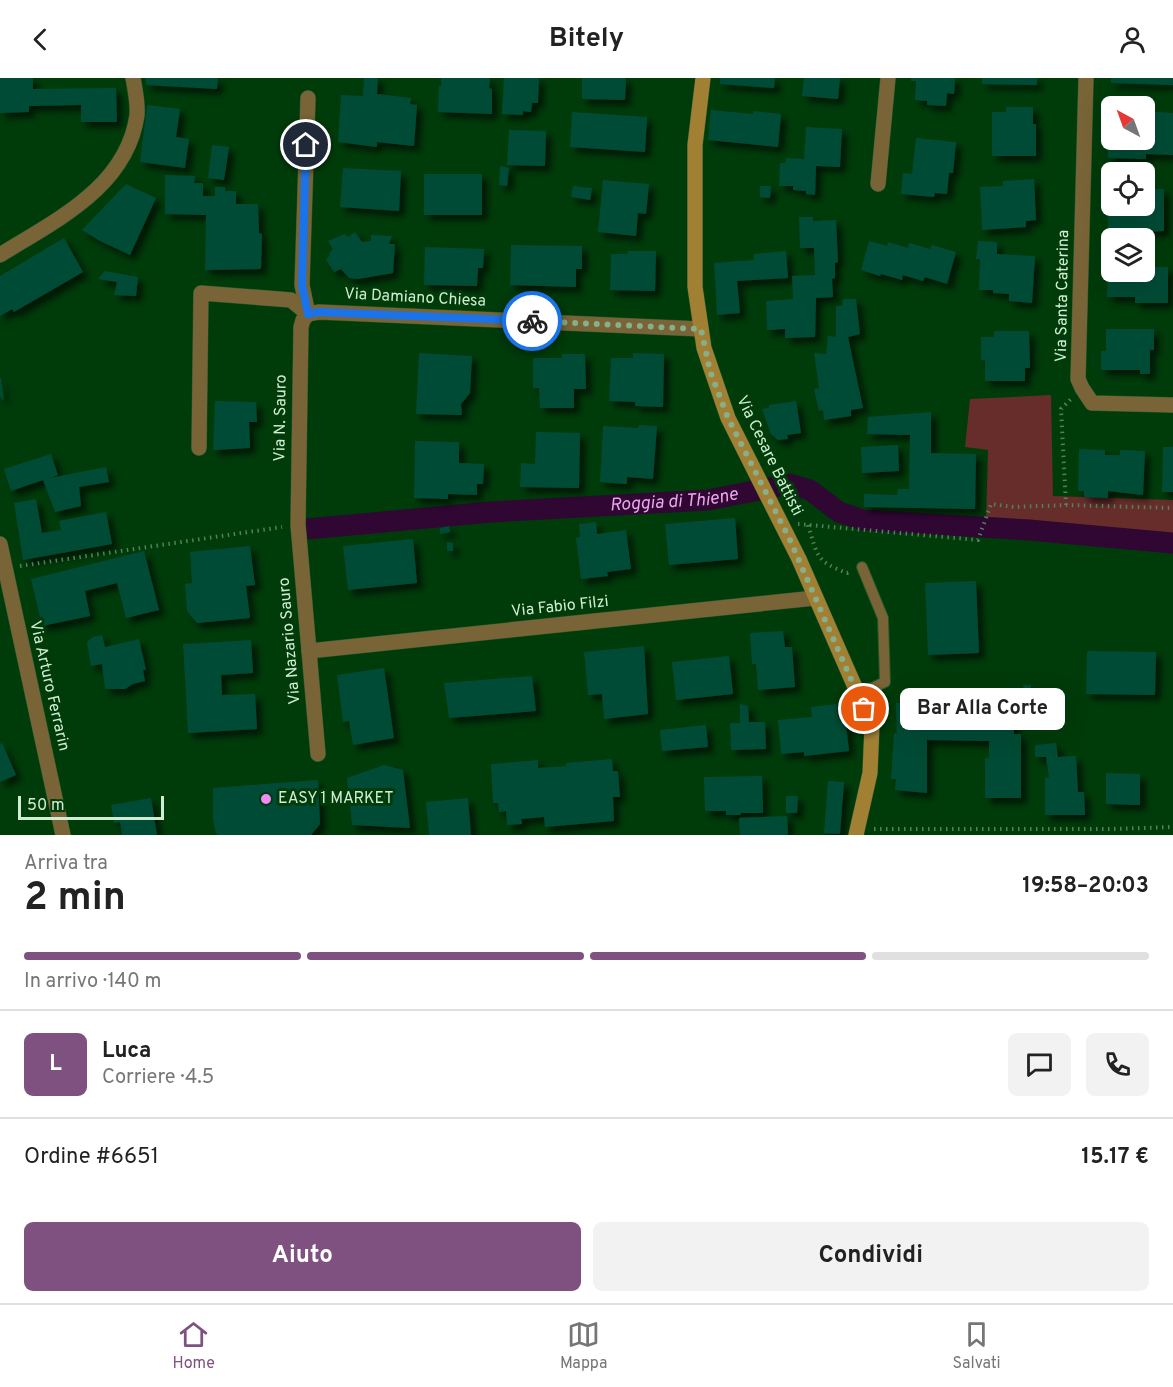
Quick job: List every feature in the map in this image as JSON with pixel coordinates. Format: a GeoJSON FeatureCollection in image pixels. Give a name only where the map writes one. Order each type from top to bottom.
{"type":"FeatureCollection","features":[{"type":"Feature","properties":{"kind":"street"},"geometry":{"type":"LineString","coordinates":[[0,255],[87,199],[108,178],[128,148],[137,113],[133,78]]}},
{"type":"Feature","properties":{"kind":"street","name":"Via Cesare Battisti"},"geometry":{"type":"LineString","coordinates":[[703,78],[695,145],[695,287],[701,329],[710,371],[728,418],[779,518],[872,726],[870,773],[857,832]]}},
{"type":"Feature","properties":{"kind":"street"},"geometry":{"type":"LineString","coordinates":[[878,184],[888,78]]}},
{"type":"Feature","properties":{"kind":"street","name":"Via Santa Caterina"},"geometry":{"type":"LineString","coordinates":[[1082,388],[1078,379],[1086,78]]}},
{"type":"Feature","properties":{"kind":"street"},"geometry":{"type":"LineString","coordinates":[[308,98],[302,285],[308,314]]}},
{"type":"Feature","properties":{"kind":"street"},"geometry":{"type":"LineString","coordinates":[[200,448],[201,293],[291,300],[308,314]]}},
{"type":"Feature","properties":{"kind":"street","name":"Via Damiano Chiesa"},"geometry":{"type":"LineString","coordinates":[[308,314],[319,312],[701,329]]}},
{"type":"Feature","properties":{"kind":"street","name":"Via N. Sauro"},"geometry":{"type":"LineString","coordinates":[[298,525],[301,327],[308,314]]}},
{"type":"Feature","properties":{"kind":"street"},"geometry":{"type":"LineString","coordinates":[[1082,388],[1092,403],[1173,405]]}},
{"type":"Feature","properties":{"kind":"street","name":"Via Nazario Sauro"},"geometry":{"type":"LineString","coordinates":[[298,525],[318,754]]}},
{"type":"Feature","properties":{"kind":"street","name":"Via Arturo Ferrarin"},"geometry":{"type":"LineString","coordinates":[[0,544],[63,835]]}},
{"type":"Feature","properties":{"kind":"street","name":"Via Fabio Filzi"},"geometry":{"type":"LineString","coordinates":[[309,651],[815,598]]}},
{"type":"Feature","properties":{"kind":"lane"},"geometry":{"type":"LineString","coordinates":[[859,694],[885,682],[883,618],[862,567]]}},
{"type":"Feature","properties":{"kind":"path"},"geometry":{"type":"LineString","coordinates":[[1066,505],[1061,409],[1082,388]]}},
{"type":"Feature","properties":{"kind":"path"},"geometry":{"type":"LineString","coordinates":[[779,518],[808,525],[978,540],[989,506],[1066,505],[1173,508]]}},
{"type":"Feature","properties":{"kind":"path"},"geometry":{"type":"LineString","coordinates":[[6,579],[19,566],[298,525]]}},
{"type":"Feature","properties":{"kind":"path"},"geometry":{"type":"LineString","coordinates":[[808,525],[818,557],[828,566],[847,573],[862,567]]}},
{"type":"Feature","properties":{"kind":"path"},"geometry":{"type":"LineString","coordinates":[[857,832],[1173,827]]}},
{"type":"Feature","properties":{"kind":"shaded area"},"geometry":{"type":"Polygon","coordinates":[[[1051,395],[1053,496],[1173,500],[1173,539],[986,522],[988,450],[965,447],[970,399],[1051,395]]]}},
{"type":"Feature","properties":{"kind":"building"},"geometry":{"type":"Polygon","coordinates":[[[0,78],[33,78],[33,89],[116,88],[117,122],[81,122],[81,105],[29,106],[29,112],[0,113],[0,78]]]}},
{"type":"Feature","properties":{"kind":"building"},"geometry":{"type":"Polygon","coordinates":[[[146,78],[218,78],[217,89],[146,85],[146,78]]]}},
{"type":"Feature","properties":{"kind":"building"},"geometry":{"type":"Polygon","coordinates":[[[364,78],[378,78],[377,94],[411,98],[410,104],[417,105],[414,146],[377,142],[377,147],[338,142],[341,95],[363,96],[364,78]]]}},
{"type":"Feature","properties":{"kind":"building"},"geometry":{"type":"Polygon","coordinates":[[[441,78],[490,78],[492,114],[438,112],[441,78]]]}},
{"type":"Feature","properties":{"kind":"building"},"geometry":{"type":"Polygon","coordinates":[[[504,78],[539,78],[538,103],[532,103],[531,112],[523,111],[523,115],[502,114],[504,78]]]}},
{"type":"Feature","properties":{"kind":"building"},"geometry":{"type":"Polygon","coordinates":[[[582,78],[626,78],[625,100],[582,99],[582,78]]]}},
{"type":"Feature","properties":{"kind":"building"},"geometry":{"type":"Polygon","coordinates":[[[720,78],[775,78],[774,88],[720,84],[720,78]]]}},
{"type":"Feature","properties":{"kind":"building"},"geometry":{"type":"Polygon","coordinates":[[[804,78],[840,78],[838,99],[802,96],[804,78]]]}},
{"type":"Feature","properties":{"kind":"building"},"geometry":{"type":"Polygon","coordinates":[[[911,78],[955,78],[954,94],[947,93],[946,106],[927,105],[927,101],[915,100],[916,81],[911,81],[911,78]]]}},
{"type":"Feature","properties":{"kind":"building"},"geometry":{"type":"Polygon","coordinates":[[[982,78],[1037,78],[1037,85],[982,84],[982,78]]]}},
{"type":"Feature","properties":{"kind":"building"},"geometry":{"type":"Polygon","coordinates":[[[1111,78],[1173,78],[1173,85],[1111,83],[1111,78]]]}},
{"type":"Feature","properties":{"kind":"building"},"geometry":{"type":"Polygon","coordinates":[[[147,105],[180,109],[176,137],[189,139],[185,168],[140,162],[147,105]]]}},
{"type":"Feature","properties":{"kind":"building"},"geometry":{"type":"Polygon","coordinates":[[[1006,107],[1033,107],[1033,124],[1036,124],[1036,156],[992,156],[992,112],[1006,112],[1006,107]]]}},
{"type":"Feature","properties":{"kind":"building"},"geometry":{"type":"Polygon","coordinates":[[[711,110],[781,114],[778,147],[708,140],[711,110]]]}},
{"type":"Feature","properties":{"kind":"building"},"geometry":{"type":"Polygon","coordinates":[[[572,112],[647,117],[645,152],[570,147],[572,112]]]}},
{"type":"Feature","properties":{"kind":"building"},"geometry":{"type":"Polygon","coordinates":[[[1155,112],[1173,113],[1173,155],[1146,154],[1146,159],[1108,158],[1108,150],[1155,150],[1155,112]]]}},
{"type":"Feature","properties":{"kind":"building"},"geometry":{"type":"Polygon","coordinates":[[[806,127],[842,129],[840,167],[816,166],[815,195],[806,194],[806,191],[793,190],[793,186],[779,186],[780,163],[786,163],[786,158],[804,159],[806,127]]]}},
{"type":"Feature","properties":{"kind":"building"},"geometry":{"type":"Polygon","coordinates":[[[509,130],[546,131],[545,166],[507,165],[509,130]]]}},
{"type":"Feature","properties":{"kind":"building"},"geometry":{"type":"Polygon","coordinates":[[[916,138],[956,142],[953,173],[949,173],[947,194],[935,193],[934,197],[901,194],[903,173],[912,174],[916,138]]]}},
{"type":"Feature","properties":{"kind":"building"},"geometry":{"type":"Polygon","coordinates":[[[212,145],[229,147],[224,180],[208,178],[212,145]]]}},
{"type":"Feature","properties":{"kind":"building"},"geometry":{"type":"Polygon","coordinates":[[[500,166],[509,168],[507,186],[499,185],[500,166]]]}},
{"type":"Feature","properties":{"kind":"building"},"geometry":{"type":"Polygon","coordinates":[[[343,168],[401,171],[399,211],[340,207],[343,168]]]}},
{"type":"Feature","properties":{"kind":"building"},"geometry":{"type":"Polygon","coordinates":[[[424,174],[482,174],[482,215],[424,215],[424,174]]]}},
{"type":"Feature","properties":{"kind":"building"},"geometry":{"type":"Polygon","coordinates":[[[165,175],[195,176],[194,183],[203,183],[203,196],[215,196],[215,187],[225,187],[225,191],[236,191],[236,204],[258,204],[259,233],[262,234],[261,269],[205,270],[206,215],[165,214],[165,175]]]}},
{"type":"Feature","properties":{"kind":"building"},"geometry":{"type":"Polygon","coordinates":[[[1034,179],[1036,220],[1026,221],[1026,227],[982,230],[980,187],[1003,186],[1003,181],[1034,179]]]}},
{"type":"Feature","properties":{"kind":"building"},"geometry":{"type":"Polygon","coordinates":[[[603,180],[649,184],[646,214],[638,213],[636,236],[598,232],[603,180]]]}},
{"type":"Feature","properties":{"kind":"building"},"geometry":{"type":"Polygon","coordinates":[[[126,184],[156,198],[130,255],[82,230],[126,184]]]}},
{"type":"Feature","properties":{"kind":"building"},"geometry":{"type":"Polygon","coordinates":[[[573,186],[592,188],[590,200],[571,197],[573,186]]]}},
{"type":"Feature","properties":{"kind":"building"},"geometry":{"type":"Polygon","coordinates":[[[760,186],[771,186],[770,198],[760,197],[760,186]]]}},
{"type":"Feature","properties":{"kind":"building"},"geometry":{"type":"Polygon","coordinates":[[[1155,189],[1164,189],[1164,231],[1155,231],[1155,228],[1108,228],[1108,216],[1155,216],[1155,189]]]}},
{"type":"Feature","properties":{"kind":"building"},"geometry":{"type":"Polygon","coordinates":[[[799,217],[813,217],[813,221],[836,220],[838,262],[835,263],[835,278],[832,279],[833,297],[816,298],[815,337],[785,338],[785,329],[767,330],[766,301],[793,299],[792,276],[815,275],[814,248],[800,248],[799,217]]]}},
{"type":"Feature","properties":{"kind":"building"},"geometry":{"type":"Polygon","coordinates":[[[355,232],[362,242],[371,241],[371,235],[392,236],[389,244],[395,244],[393,273],[358,279],[349,278],[341,269],[334,272],[326,260],[333,249],[328,241],[345,234],[348,237],[355,232]]]}},
{"type":"Feature","properties":{"kind":"building"},"geometry":{"type":"Polygon","coordinates":[[[64,238],[83,272],[14,312],[12,309],[0,316],[0,276],[64,238]]]}},
{"type":"Feature","properties":{"kind":"building"},"geometry":{"type":"Polygon","coordinates":[[[869,241],[887,246],[888,242],[908,248],[909,243],[930,249],[932,245],[956,252],[947,284],[925,277],[923,281],[903,275],[902,280],[861,270],[869,241]]]}},
{"type":"Feature","properties":{"kind":"building"},"geometry":{"type":"Polygon","coordinates":[[[978,241],[997,242],[997,254],[1035,256],[1032,303],[1009,301],[1009,294],[993,293],[993,290],[979,290],[980,259],[976,259],[978,241]]]}},
{"type":"Feature","properties":{"kind":"building"},"geometry":{"type":"Polygon","coordinates":[[[511,245],[582,246],[582,269],[576,269],[576,287],[510,285],[511,245]]]}},
{"type":"Feature","properties":{"kind":"building"},"geometry":{"type":"Polygon","coordinates":[[[425,247],[484,249],[483,268],[478,268],[477,286],[424,285],[425,247]]]}},
{"type":"Feature","properties":{"kind":"building"},"geometry":{"type":"Polygon","coordinates":[[[628,251],[656,251],[655,291],[610,290],[611,254],[627,254],[628,251]]]}},
{"type":"Feature","properties":{"kind":"building"},"geometry":{"type":"Polygon","coordinates":[[[786,251],[788,278],[737,281],[740,313],[717,315],[714,263],[754,260],[754,254],[786,251]]]}},
{"type":"Feature","properties":{"kind":"building"},"geometry":{"type":"Polygon","coordinates":[[[1155,267],[1168,267],[1168,303],[1135,303],[1135,297],[1107,297],[1108,282],[1155,282],[1155,267]]]}},
{"type":"Feature","properties":{"kind":"building"},"geometry":{"type":"Polygon","coordinates":[[[105,271],[138,277],[136,296],[114,295],[117,282],[98,279],[105,271]]]}},
{"type":"Feature","properties":{"kind":"building"},"geometry":{"type":"Polygon","coordinates":[[[843,299],[856,299],[860,334],[848,337],[863,408],[851,410],[851,416],[824,420],[823,410],[819,411],[814,389],[819,388],[814,353],[826,354],[828,336],[836,337],[836,306],[842,306],[843,299]]]}},
{"type":"Feature","properties":{"kind":"building"},"geometry":{"type":"Polygon","coordinates":[[[1106,329],[1154,329],[1154,350],[1150,350],[1150,374],[1140,374],[1140,370],[1101,370],[1101,351],[1106,351],[1106,329]]]}},
{"type":"Feature","properties":{"kind":"building"},"geometry":{"type":"Polygon","coordinates":[[[994,331],[1029,331],[1030,368],[1025,368],[1025,381],[985,381],[985,360],[981,360],[981,337],[994,337],[994,331]]]}},
{"type":"Feature","properties":{"kind":"building"},"geometry":{"type":"Polygon","coordinates":[[[419,353],[472,356],[470,393],[461,404],[462,415],[416,414],[419,353]]]}},
{"type":"Feature","properties":{"kind":"building"},"geometry":{"type":"Polygon","coordinates":[[[633,353],[664,354],[663,407],[635,406],[635,402],[609,401],[611,358],[633,358],[633,353]]]}},
{"type":"Feature","properties":{"kind":"building"},"geometry":{"type":"Polygon","coordinates":[[[562,354],[585,354],[586,389],[574,389],[574,408],[540,408],[539,388],[533,388],[533,358],[562,358],[562,354]]]}},
{"type":"Feature","properties":{"kind":"building"},"geometry":{"type":"Polygon","coordinates":[[[1,378],[4,401],[0,396],[1,378]]]}},
{"type":"Feature","properties":{"kind":"building"},"geometry":{"type":"Polygon","coordinates":[[[215,401],[256,402],[257,422],[249,422],[250,448],[213,450],[215,401]]]}},
{"type":"Feature","properties":{"kind":"building"},"geometry":{"type":"Polygon","coordinates":[[[796,401],[801,433],[787,435],[788,439],[778,440],[771,434],[762,409],[769,408],[769,405],[796,401]]]}},
{"type":"Feature","properties":{"kind":"building"},"geometry":{"type":"Polygon","coordinates":[[[931,412],[931,453],[976,454],[975,509],[864,507],[864,494],[897,495],[898,489],[909,489],[910,435],[867,434],[868,417],[931,412]]]}},
{"type":"Feature","properties":{"kind":"building"},"geometry":{"type":"Polygon","coordinates":[[[639,425],[657,426],[653,479],[627,477],[627,484],[600,482],[603,426],[638,428],[639,425]]]}},
{"type":"Feature","properties":{"kind":"building"},"geometry":{"type":"Polygon","coordinates":[[[536,432],[580,433],[579,488],[520,487],[521,463],[535,464],[536,432]]]}},
{"type":"Feature","properties":{"kind":"building"},"geometry":{"type":"Polygon","coordinates":[[[415,441],[459,442],[459,463],[484,464],[483,484],[477,484],[477,495],[448,494],[448,499],[414,498],[415,441]]]}},
{"type":"Feature","properties":{"kind":"building"},"geometry":{"type":"Polygon","coordinates":[[[898,445],[899,471],[862,473],[861,447],[898,445]]]}},
{"type":"Feature","properties":{"kind":"building"},"geometry":{"type":"Polygon","coordinates":[[[1163,447],[1173,447],[1173,492],[1162,492],[1163,447]]]}},
{"type":"Feature","properties":{"kind":"building"},"geometry":{"type":"Polygon","coordinates":[[[1079,449],[1105,450],[1105,455],[1120,455],[1120,450],[1145,451],[1143,495],[1108,491],[1108,498],[1084,497],[1084,491],[1078,491],[1079,449]]]}},
{"type":"Feature","properties":{"kind":"building"},"geometry":{"type":"Polygon","coordinates":[[[51,454],[58,475],[50,478],[106,467],[109,482],[79,487],[81,506],[55,512],[43,480],[11,491],[4,469],[51,454]]]}},
{"type":"Feature","properties":{"kind":"building"},"geometry":{"type":"Polygon","coordinates":[[[36,499],[42,533],[61,530],[59,521],[106,512],[112,544],[23,560],[14,503],[36,499]]]}},
{"type":"Feature","properties":{"kind":"building"},"geometry":{"type":"Polygon","coordinates":[[[735,518],[738,559],[669,565],[665,524],[735,518]]]}},
{"type":"Feature","properties":{"kind":"building"},"geometry":{"type":"Polygon","coordinates":[[[596,522],[597,534],[626,530],[631,569],[607,572],[608,576],[581,579],[576,538],[580,537],[579,524],[596,522]]]}},
{"type":"Feature","properties":{"kind":"building"},"geometry":{"type":"Polygon","coordinates":[[[449,526],[450,532],[440,534],[440,528],[449,526]]]}},
{"type":"Feature","properties":{"kind":"building"},"geometry":{"type":"Polygon","coordinates":[[[413,539],[417,583],[348,590],[343,546],[413,539]]]}},
{"type":"Feature","properties":{"kind":"building"},"geometry":{"type":"Polygon","coordinates":[[[447,542],[453,543],[453,551],[447,551],[447,542]]]}},
{"type":"Feature","properties":{"kind":"building"},"geometry":{"type":"Polygon","coordinates":[[[250,546],[255,585],[246,586],[250,618],[197,623],[187,611],[185,584],[192,583],[190,552],[250,546]]]}},
{"type":"Feature","properties":{"kind":"building"},"geometry":{"type":"Polygon","coordinates":[[[144,551],[159,610],[126,618],[117,583],[85,591],[90,616],[42,626],[31,579],[144,551]]]}},
{"type":"Feature","properties":{"kind":"building"},"geometry":{"type":"Polygon","coordinates":[[[976,581],[979,653],[928,655],[925,583],[976,581]]]}},
{"type":"Feature","properties":{"kind":"building"},"geometry":{"type":"Polygon","coordinates":[[[783,631],[785,647],[792,647],[795,687],[758,690],[756,664],[752,664],[750,633],[783,631]]]}},
{"type":"Feature","properties":{"kind":"building"},"geometry":{"type":"Polygon","coordinates":[[[102,635],[105,647],[139,639],[146,670],[143,670],[145,681],[125,689],[105,689],[102,664],[91,666],[87,642],[93,637],[102,635]]]}},
{"type":"Feature","properties":{"kind":"building"},"geometry":{"type":"Polygon","coordinates":[[[251,640],[253,673],[221,675],[222,695],[255,694],[257,729],[188,733],[183,644],[251,640]]]}},
{"type":"Feature","properties":{"kind":"building"},"geometry":{"type":"Polygon","coordinates":[[[644,646],[648,714],[604,719],[602,694],[588,695],[584,652],[644,646]]]}},
{"type":"Feature","properties":{"kind":"building"},"geometry":{"type":"Polygon","coordinates":[[[1087,651],[1156,652],[1155,695],[1086,694],[1087,651]]]}},
{"type":"Feature","properties":{"kind":"building"},"geometry":{"type":"Polygon","coordinates":[[[729,656],[733,694],[676,700],[672,662],[729,656]]]}},
{"type":"Feature","properties":{"kind":"building"},"geometry":{"type":"Polygon","coordinates":[[[384,668],[394,738],[353,745],[349,721],[343,722],[337,675],[384,668]]]}},
{"type":"Feature","properties":{"kind":"building"},"geometry":{"type":"Polygon","coordinates":[[[532,676],[536,711],[449,718],[444,683],[532,676]]]}},
{"type":"Feature","properties":{"kind":"building"},"geometry":{"type":"Polygon","coordinates":[[[1023,685],[1031,685],[1031,693],[1024,693],[1023,685]]]}},
{"type":"Feature","properties":{"kind":"building"},"geometry":{"type":"Polygon","coordinates":[[[896,703],[1014,703],[1014,734],[1021,734],[1021,798],[985,798],[985,758],[989,758],[989,741],[927,740],[927,793],[895,790],[896,779],[891,779],[894,733],[897,733],[896,703]]]}},
{"type":"Feature","properties":{"kind":"building"},"geometry":{"type":"Polygon","coordinates":[[[740,704],[748,706],[749,722],[765,722],[766,749],[731,750],[730,723],[740,723],[740,704]]]}},
{"type":"Feature","properties":{"kind":"building"},"geometry":{"type":"Polygon","coordinates":[[[837,704],[838,717],[845,716],[849,751],[804,756],[804,752],[781,754],[778,720],[812,717],[811,707],[837,704]]]}},
{"type":"Feature","properties":{"kind":"building"},"geometry":{"type":"Polygon","coordinates":[[[706,725],[708,747],[662,751],[660,730],[706,725]]]}},
{"type":"Feature","properties":{"kind":"building"},"geometry":{"type":"Polygon","coordinates":[[[2,743],[16,775],[0,782],[0,744],[2,743]]]}},
{"type":"Feature","properties":{"kind":"building"},"geometry":{"type":"Polygon","coordinates":[[[1056,743],[1058,757],[1076,756],[1078,792],[1084,792],[1085,815],[1045,815],[1045,778],[1049,777],[1046,757],[1035,757],[1035,745],[1056,743]]]}},
{"type":"Feature","properties":{"kind":"building"},"geometry":{"type":"Polygon","coordinates":[[[612,759],[613,771],[618,771],[620,797],[613,797],[614,821],[545,827],[544,817],[521,819],[522,824],[507,825],[506,811],[499,812],[498,803],[493,803],[491,764],[538,760],[538,768],[612,759]]]}},
{"type":"Feature","properties":{"kind":"building"},"geometry":{"type":"Polygon","coordinates":[[[384,765],[403,770],[410,828],[352,825],[347,778],[384,765]]]}},
{"type":"Feature","properties":{"kind":"building"},"geometry":{"type":"Polygon","coordinates":[[[1106,773],[1140,774],[1140,805],[1106,804],[1106,773]]]}},
{"type":"Feature","properties":{"kind":"building"},"geometry":{"type":"Polygon","coordinates":[[[762,776],[763,813],[726,815],[726,811],[705,811],[704,777],[762,776]]]}},
{"type":"Feature","properties":{"kind":"building","name":"EASY 1 MARKET"},"geometry":{"type":"Polygon","coordinates":[[[318,780],[320,824],[311,835],[218,835],[216,833],[213,820],[213,788],[318,780]]]}},
{"type":"Feature","properties":{"kind":"building"},"geometry":{"type":"Polygon","coordinates":[[[828,781],[844,782],[840,834],[824,833],[828,781]]]}},
{"type":"Feature","properties":{"kind":"building"},"geometry":{"type":"Polygon","coordinates":[[[786,796],[798,796],[797,813],[786,813],[786,796]]]}},
{"type":"Feature","properties":{"kind":"building"},"geometry":{"type":"Polygon","coordinates":[[[151,798],[157,835],[122,835],[120,822],[114,823],[111,805],[151,798]]]}},
{"type":"Feature","properties":{"kind":"building"},"geometry":{"type":"Polygon","coordinates":[[[468,798],[471,835],[429,835],[426,802],[468,798]]]}},
{"type":"Feature","properties":{"kind":"building"},"geometry":{"type":"Polygon","coordinates":[[[787,816],[788,835],[740,835],[739,818],[787,816]]]}},
{"type":"Feature","properties":{"kind":"waterway","name":"Roggia di Thiene"},"geometry":{"type":"LineString","coordinates":[[307,529],[491,512],[708,500],[789,484],[810,490],[839,512],[863,520],[1029,530],[1173,543]]}},
{"type":"Feature","properties":{"kind":"way so far"},"geometry":{"type":"LineString","coordinates":[[532,321],[701,329],[710,371],[728,418],[799,559],[864,709]]}},
{"type":"Feature","properties":{"kind":"place","name":"Bar Alla Corte"},"geometry":{"type":"Point","coordinates":[864,709]}},
{"type":"Feature","properties":{"kind":"place","name":"EASY 1 MARKET"},"geometry":{"type":"Point","coordinates":[266,799]}},
{"type":"Feature","properties":{"kind":"route"},"geometry":{"type":"LineString","coordinates":[[306,145],[302,285],[308,314],[319,312],[532,321]]}}]}
